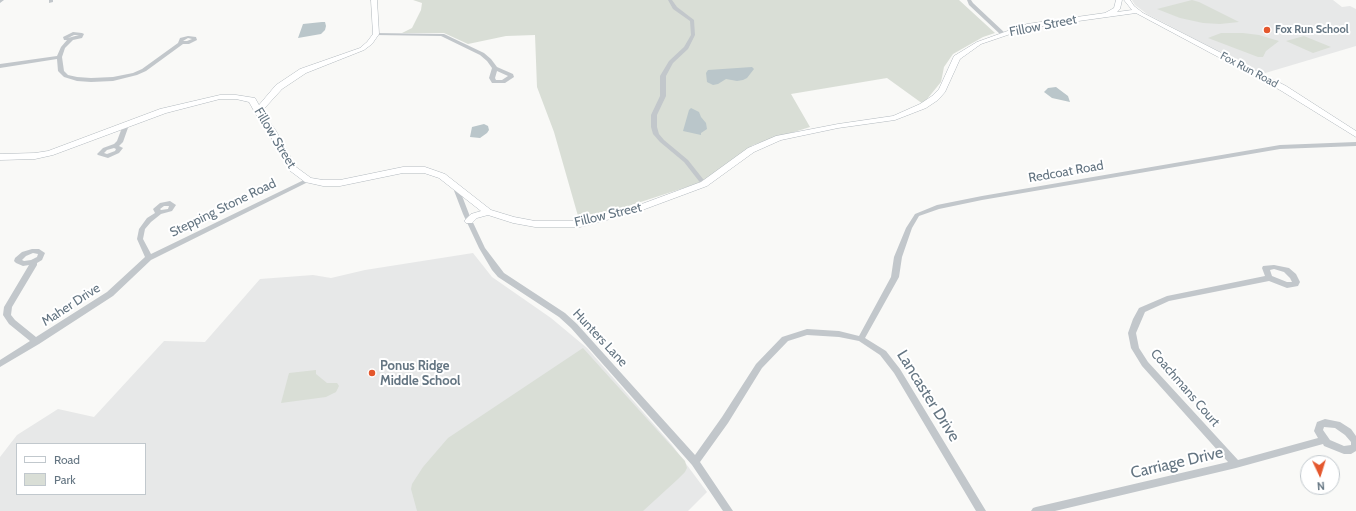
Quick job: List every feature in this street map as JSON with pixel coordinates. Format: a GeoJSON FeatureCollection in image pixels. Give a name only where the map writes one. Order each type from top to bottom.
{"type":"FeatureCollection","features":[{"type":"Feature","properties":{"kind":"street"},"geometry":{"type":"LineString","coordinates":[[258,110],[279,87],[303,71],[362,49],[370,43],[376,34],[374,0]]}},
{"type":"Feature","properties":{"kind":"street"},"geometry":{"type":"LineString","coordinates":[[670,0],[675,8],[692,21],[693,35],[686,48],[671,62],[663,76],[663,96],[654,115],[654,127],[656,134],[662,142],[686,161],[704,184]]}},
{"type":"Feature","properties":{"kind":"street"},"geometry":{"type":"LineString","coordinates":[[969,0],[971,4],[1003,34]]}},
{"type":"Feature","properties":{"kind":"street"},"geometry":{"type":"LineString","coordinates":[[1108,14],[1117,9],[1118,3],[1128,2],[1138,11]]}},
{"type":"Feature","properties":{"kind":"street","name":"Fillow Street"},"geometry":{"type":"LineString","coordinates":[[0,158],[35,156],[50,153],[164,111],[220,97],[236,97],[252,100],[262,118],[272,131],[292,168],[308,180],[340,184],[396,171],[417,170],[436,173],[488,212],[513,220],[535,224],[580,224],[634,210],[704,184],[744,154],[763,144],[812,130],[888,119],[923,106],[935,98],[942,90],[957,58],[979,43],[1027,26],[1138,11]]}},
{"type":"Feature","properties":{"kind":"street","name":"Fox Run Road"},"geometry":{"type":"LineString","coordinates":[[1138,11],[1283,88],[1356,135]]}},
{"type":"Feature","properties":{"kind":"street"},"geometry":{"type":"LineString","coordinates":[[376,34],[442,34],[486,57],[495,68]]}},
{"type":"Feature","properties":{"kind":"street"},"geometry":{"type":"LineString","coordinates":[[71,39],[63,47],[59,57],[61,71],[66,76],[77,79],[124,78],[144,70],[181,43]]}},
{"type":"Feature","properties":{"kind":"street"},"geometry":{"type":"LineString","coordinates":[[0,66],[59,57]]}},
{"type":"Feature","properties":{"kind":"street"},"geometry":{"type":"LineString","coordinates":[[116,146],[120,142],[126,125]]}},
{"type":"Feature","properties":{"kind":"street","name":"Redcoat Road"},"geometry":{"type":"LineString","coordinates":[[861,339],[895,277],[898,256],[916,215],[937,207],[982,198],[1280,147],[1356,144]]}},
{"type":"Feature","properties":{"kind":"street","name":"Stepping Stone Road"},"geometry":{"type":"LineString","coordinates":[[149,258],[308,180]]}},
{"type":"Feature","properties":{"kind":"street","name":"Hunters Lane"},"geometry":{"type":"LineString","coordinates":[[456,188],[482,248],[495,268],[511,282],[562,315],[574,326],[695,462],[728,511]]}},
{"type":"Feature","properties":{"kind":"street"},"geometry":{"type":"LineString","coordinates":[[469,221],[474,216],[488,212]]}},
{"type":"Feature","properties":{"kind":"street"},"geometry":{"type":"LineString","coordinates":[[149,258],[140,239],[142,229],[149,220],[159,213]]}},
{"type":"Feature","properties":{"kind":"street","name":"Maher Drive"},"geometry":{"type":"LineString","coordinates":[[0,364],[110,294],[149,258]]}},
{"type":"Feature","properties":{"kind":"street"},"geometry":{"type":"LineString","coordinates":[[33,262],[33,265],[8,307],[7,315],[12,322],[36,342]]}},
{"type":"Feature","properties":{"kind":"street","name":"Coachmans Court"},"geometry":{"type":"LineString","coordinates":[[1236,464],[1145,364],[1135,348],[1132,333],[1137,318],[1142,310],[1167,299],[1269,278]]}},
{"type":"Feature","properties":{"kind":"street","name":"Lancaster Drive"},"geometry":{"type":"LineString","coordinates":[[695,462],[726,420],[759,366],[785,339],[808,332],[839,334],[861,339],[883,353],[897,371],[981,511]]}},
{"type":"Feature","properties":{"kind":"street","name":"Carriage Drive"},"geometry":{"type":"LineString","coordinates":[[1036,511],[1236,464],[1324,440]]}},
{"type":"Feature","properties":{"kind":"shaded area","name":"Fox Run School"},"geometry":{"type":"Polygon","coordinates":[[[1132,0],[1333,0],[1342,7],[1350,6],[1356,9],[1356,46],[1262,74],[1147,14],[1135,5],[1132,0]]]}},
{"type":"Feature","properties":{"kind":"shaded area"},"geometry":{"type":"Polygon","coordinates":[[[325,22],[325,30],[321,34],[298,38],[303,24],[325,22]]]}},
{"type":"Feature","properties":{"kind":"shaded area"},"geometry":{"type":"Polygon","coordinates":[[[752,67],[754,69],[747,78],[743,80],[737,81],[726,79],[713,85],[707,82],[706,73],[708,70],[752,67]]]}},
{"type":"Feature","properties":{"kind":"shaded area"},"geometry":{"type":"Polygon","coordinates":[[[1056,87],[1068,96],[1070,102],[1052,98],[1044,92],[1048,88],[1056,87]]]}},
{"type":"Feature","properties":{"kind":"shaded area"},"geometry":{"type":"Polygon","coordinates":[[[691,108],[699,112],[706,123],[707,129],[701,133],[701,135],[683,131],[689,110],[691,108]]]}},
{"type":"Feature","properties":{"kind":"shaded area"},"geometry":{"type":"Polygon","coordinates":[[[484,124],[488,126],[489,130],[487,133],[480,138],[470,137],[472,127],[484,124]]]}},
{"type":"Feature","properties":{"kind":"shaded area","name":"Ponus Ridge Middle School"},"geometry":{"type":"Polygon","coordinates":[[[473,253],[492,277],[551,318],[587,348],[672,445],[707,492],[688,511],[0,511],[0,457],[17,435],[58,409],[94,417],[164,341],[205,342],[260,279],[313,275],[331,278],[365,270],[473,253]]]}},
{"type":"Feature","properties":{"kind":"green space"},"geometry":{"type":"Polygon","coordinates":[[[413,0],[959,0],[995,33],[983,37],[953,54],[944,67],[941,82],[923,104],[887,78],[791,94],[810,127],[753,145],[710,177],[696,184],[613,211],[578,216],[554,132],[537,87],[535,35],[506,36],[468,44],[444,33],[402,33],[412,28],[421,10],[422,3],[413,0]]]}},
{"type":"Feature","properties":{"kind":"green space"},"geometry":{"type":"Polygon","coordinates":[[[1192,0],[1239,22],[1220,24],[1203,23],[1180,18],[1157,9],[1192,0]]]}},
{"type":"Feature","properties":{"kind":"green space"},"geometry":{"type":"Polygon","coordinates":[[[1221,33],[1259,35],[1279,41],[1266,51],[1263,57],[1258,57],[1208,38],[1221,33]]]}},
{"type":"Feature","properties":{"kind":"green space"},"geometry":{"type":"Polygon","coordinates":[[[1304,36],[1331,47],[1313,53],[1286,41],[1304,36]]]}},
{"type":"Feature","properties":{"kind":"green space"},"geometry":{"type":"Polygon","coordinates":[[[583,348],[685,461],[687,468],[678,479],[643,511],[417,511],[411,489],[412,484],[423,467],[448,438],[583,348]]]}},
{"type":"Feature","properties":{"kind":"green space"},"geometry":{"type":"Polygon","coordinates":[[[316,370],[316,374],[327,383],[337,383],[339,386],[336,392],[326,397],[281,403],[289,373],[316,370]]]}},
{"type":"Feature","properties":{"kind":"place","name":"Fox Run School"},"geometry":{"type":"Point","coordinates":[1267,30]}},
{"type":"Feature","properties":{"kind":"place","name":"Ponus Ridge Middle School"},"geometry":{"type":"Point","coordinates":[372,373]}}]}
